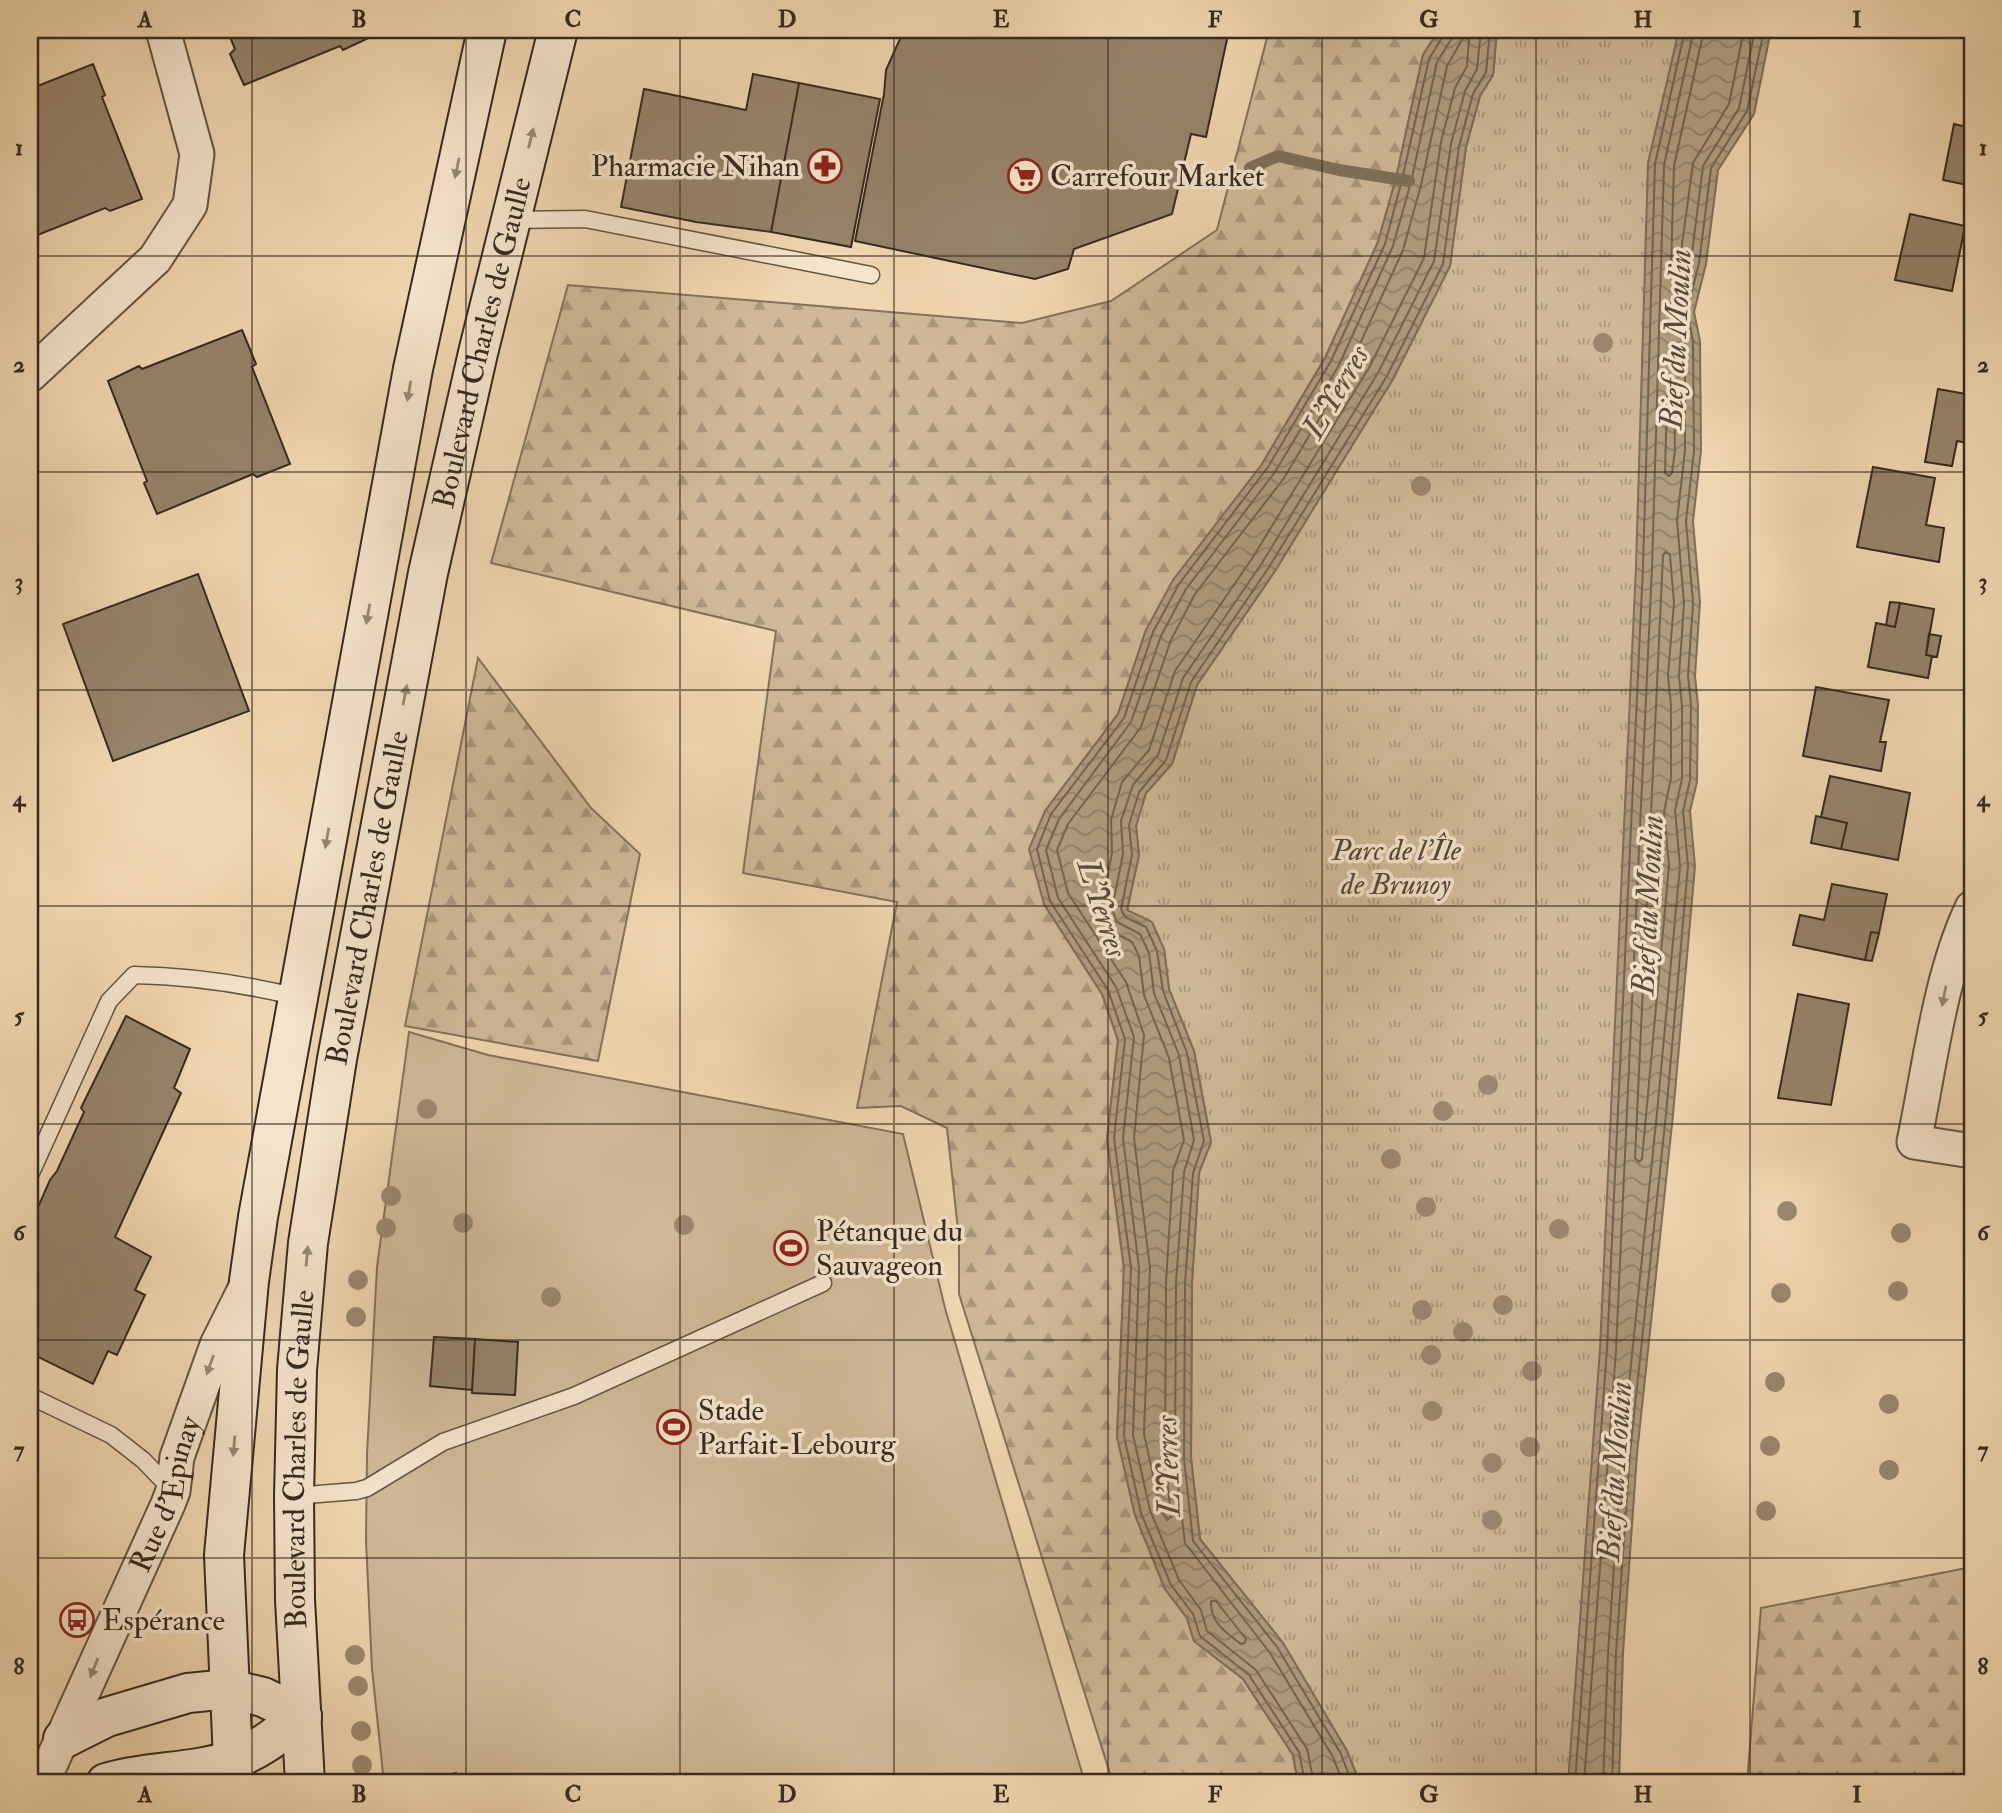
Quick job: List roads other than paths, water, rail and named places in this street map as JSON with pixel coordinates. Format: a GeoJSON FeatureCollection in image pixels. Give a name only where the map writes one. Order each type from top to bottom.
{"type":"FeatureCollection","features":[{"type":"Feature","properties":{"kind":"main road","name":"Boulevard Charles de Gaulle"},"geometry":{"type":"LineString","coordinates":[[233,1771],[224,1555],[249,1281],[258,1217],[413,369],[487,30]]}},
{"type":"Feature","properties":{"kind":"main road","name":"Boulevard Charles de Gaulle"},"geometry":{"type":"LineString","coordinates":[[305,1783],[295,1600],[294,1496],[298,1370],[308,1243],[337,1059],[428,573],[478,353],[558,30]]}},
{"type":"Feature","properties":{"kind":"main road"},"geometry":{"type":"LineString","coordinates":[[63,1739],[107,1717],[188,1693],[229,1689],[263,1697],[302,1716],[233,1771],[192,1769],[113,1782]]}},
{"type":"Feature","properties":{"kind":"street"},"geometry":{"type":"LineString","coordinates":[[30,375],[155,259],[190,205],[197,155],[163,30]]}},
{"type":"Feature","properties":{"kind":"street"},"geometry":{"type":"LineString","coordinates":[[1972,908],[1949,968],[1914,1142],[1972,1151]]}},
{"type":"Feature","properties":{"kind":"street","name":"Rue d'Epinay"},"geometry":{"type":"LineString","coordinates":[[42,1783],[173,1491],[177,1457],[217,1345],[249,1281]]}},
{"type":"Feature","properties":{"kind":"lane"},"geometry":{"type":"LineString","coordinates":[[511,220],[585,219],[871,275]]}},
{"type":"Feature","properties":{"kind":"lane"},"geometry":{"type":"LineString","coordinates":[[30,1175],[109,1001],[134,975],[168,976],[266,989],[298,997]]}},
{"type":"Feature","properties":{"kind":"lane"},"geometry":{"type":"LineString","coordinates":[[294,1496],[367,1488],[443,1442],[574,1396],[823,1283]]}},
{"type":"Feature","properties":{"kind":"lane"},"geometry":{"type":"LineString","coordinates":[[30,1396],[111,1435],[143,1460],[173,1491]]}},
{"type":"Feature","properties":{"kind":"water","name":"L'Yerres"},"geometry":{"type":"Polygon","coordinates":[[[1439,30],[1497,30],[1493,75],[1480,96],[1466,147],[1450,266],[1393,379],[1275,571],[1197,685],[1172,764],[1146,793],[1136,826],[1139,855],[1127,910],[1152,922],[1164,949],[1169,989],[1194,1051],[1211,1142],[1199,1173],[1192,1283],[1191,1458],[1200,1539],[1283,1643],[1347,1751],[1360,1783],[1298,1783],[1293,1755],[1243,1679],[1194,1641],[1187,1618],[1165,1589],[1135,1515],[1117,1437],[1124,1268],[1107,1139],[1118,1040],[1102,994],[1044,904],[1029,849],[1045,811],[1118,714],[1146,630],[1173,580],[1262,464],[1325,358],[1378,242],[1396,178],[1423,55],[1439,30]]]}},
{"type":"Feature","properties":{"kind":"water","name":"Bief du Moulin"},"geometry":{"type":"Polygon","coordinates":[[[1679,30],[1771,30],[1754,114],[1718,170],[1706,264],[1694,312],[1700,341],[1701,451],[1693,521],[1700,602],[1695,676],[1698,705],[1697,782],[1690,811],[1695,866],[1673,1115],[1637,1454],[1623,1653],[1619,1783],[1568,1783],[1600,1349],[1636,566],[1648,163],[1679,30]]]}},
{"type":"Feature","properties":{"kind":"waterway"},"geometry":{"type":"LineString","coordinates":[[1250,168],[1278,156],[1339,170],[1409,181]]}},
{"type":"Feature","properties":{"kind":"place","name":"Pharmacie Nihan"},"geometry":{"type":"Point","coordinates":[825,166]}},
{"type":"Feature","properties":{"kind":"place","name":"Carrefour Market"},"geometry":{"type":"Point","coordinates":[1025,176]}},
{"type":"Feature","properties":{"kind":"place","name":"Pétanque du Sauvageon"},"geometry":{"type":"Point","coordinates":[791,1248]}},
{"type":"Feature","properties":{"kind":"place","name":"Stade Parfait-Lebourg"},"geometry":{"type":"Point","coordinates":[674,1427]}},
{"type":"Feature","properties":{"kind":"place","name":"Espérance"},"geometry":{"type":"Point","coordinates":[77,1620]}},
{"type":"Feature","properties":{"kind":"park label","name":"Parc de l'Île de Brunoy"},"geometry":{"type":"Point","coordinates":[1396,867]}}]}
